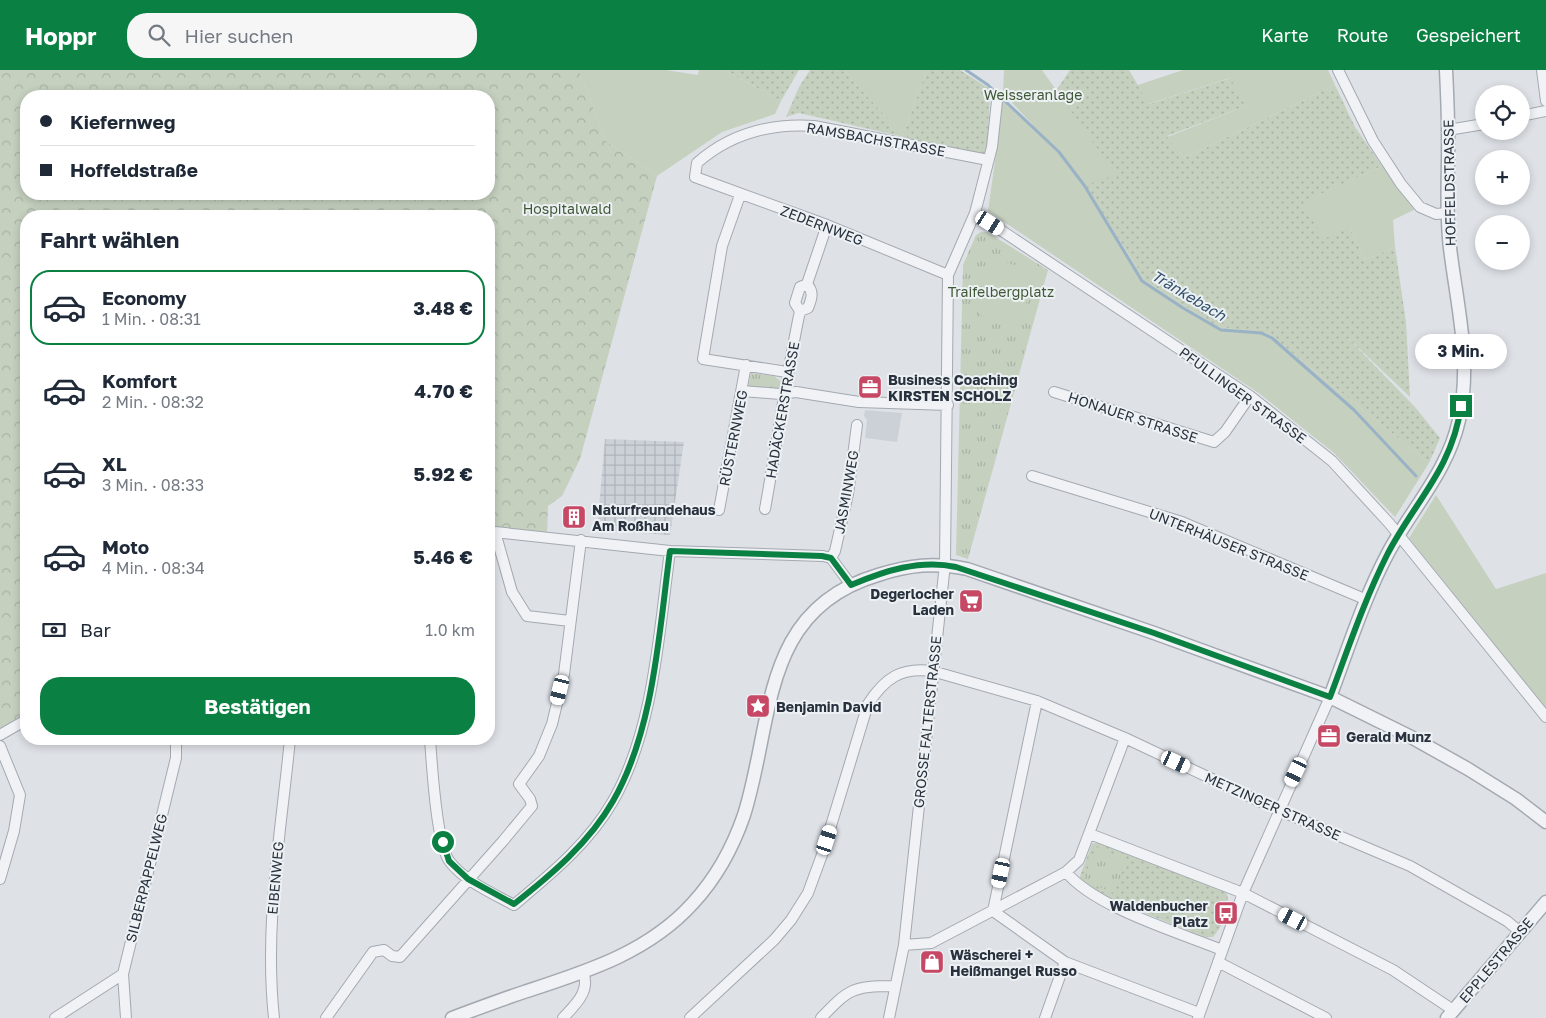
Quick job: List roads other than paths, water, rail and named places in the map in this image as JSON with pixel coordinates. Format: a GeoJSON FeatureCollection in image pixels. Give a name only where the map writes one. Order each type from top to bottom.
{"type":"FeatureCollection","features":[{"type":"Feature","properties":{"kind":"street"},"geometry":{"type":"LineString","coordinates":[[1338,70],[1372,141],[1401,184],[1420,207],[1436,214],[1448,214]]}},
{"type":"Feature","properties":{"kind":"street","name":"HOFFELDSTRASSE"},"geometry":{"type":"LineString","coordinates":[[1199,1015],[1243,893],[1278,810],[1330,697],[1366,600],[1399,535],[1432,486],[1448,455],[1459,421],[1464,392],[1462,326],[1450,247],[1446,70]]}},
{"type":"Feature","properties":{"kind":"street"},"geometry":{"type":"LineString","coordinates":[[1542,70],[1546,101]]}},
{"type":"Feature","properties":{"kind":"street","name":"GROSSE FALTERSTRASSE"},"geometry":{"type":"LineString","coordinates":[[889,1018],[894,986],[904,945],[945,564],[948,275],[975,213],[992,147],[996,101]]}},
{"type":"Feature","properties":{"kind":"street"},"geometry":{"type":"LineString","coordinates":[[1530,114],[1546,111]]}},
{"type":"Feature","properties":{"kind":"street","name":"RAMSBACHSTRASSE"},"geometry":{"type":"LineString","coordinates":[[695,177],[697,163],[712,150],[732,139],[758,129],[793,124],[988,160]]}},
{"type":"Feature","properties":{"kind":"street"},"geometry":{"type":"LineString","coordinates":[[1448,130],[1475,126]]}},
{"type":"Feature","properties":{"kind":"street","name":"ZEDERNWEG"},"geometry":{"type":"LineString","coordinates":[[695,177],[740,195],[827,225],[948,275]]}},
{"type":"Feature","properties":{"kind":"street"},"geometry":{"type":"LineString","coordinates":[[740,195],[722,246],[703,359],[787,372]]}},
{"type":"Feature","properties":{"kind":"street","name":"PFULLINGER STRASSE"},"geometry":{"type":"LineString","coordinates":[[975,213],[1250,396],[1332,461],[1399,535],[1546,716]]}},
{"type":"Feature","properties":{"kind":"street","name":"HADÄCKERSTRASSE"},"geometry":{"type":"LineString","coordinates":[[765,508],[786,392],[787,372],[800,311],[795,303],[796,295],[800,287],[807,284],[827,225]]}},
{"type":"Feature","properties":{"kind":"street","name":"HADÄCKERSTRASSE"},"geometry":{"type":"LineString","coordinates":[[800,311],[808,308],[812,299],[812,290],[807,284]]}},
{"type":"Feature","properties":{"kind":"street","name":"RÜSTERNWEG"},"geometry":{"type":"LineString","coordinates":[[719,510],[746,366]]}},
{"type":"Feature","properties":{"kind":"street"},"geometry":{"type":"LineString","coordinates":[[742,390],[780,394],[796,392],[859,402],[948,405]]}},
{"type":"Feature","properties":{"kind":"street","name":"HONAUER STRASSE"},"geometry":{"type":"LineString","coordinates":[[1054,392],[1214,442],[1225,432],[1250,396]]}},
{"type":"Feature","properties":{"kind":"street","name":"JASMINWEG"},"geometry":{"type":"LineString","coordinates":[[831,558],[835,551],[848,494],[857,425]]}},
{"type":"Feature","properties":{"kind":"street","name":"UNTERHÄUSER STRASSE"},"geometry":{"type":"LineString","coordinates":[[1032,476],[1182,522],[1366,600]]}},
{"type":"Feature","properties":{"kind":"street"},"geometry":{"type":"LineString","coordinates":[[570,621],[527,616],[512,592],[495,532],[670,551],[760,552],[831,558],[851,585]]}},
{"type":"Feature","properties":{"kind":"street"},"geometry":{"type":"LineString","coordinates":[[326,1018],[373,952],[384,950],[392,956],[400,957],[532,806],[530,798],[519,784],[539,756],[552,724],[564,674],[581,540]]}},
{"type":"Feature","properties":{"kind":"street"},"geometry":{"type":"LineString","coordinates":[[431,745],[443,842],[449,861],[468,879],[514,904],[566,860],[593,829],[613,801],[635,754],[644,723],[670,551]]}},
{"type":"Feature","properties":{"kind":"street"},"geometry":{"type":"LineString","coordinates":[[452,1018],[583,972],[632,951],[656,937],[693,903],[725,859],[744,815],[773,685],[784,652],[793,636],[818,608],[851,585],[870,577],[911,566],[945,564],[967,569],[1154,633],[1330,697],[1411,737],[1468,769],[1516,798],[1546,822]]}},
{"type":"Feature","properties":{"kind":"street","name":"METZINGER STRASSE"},"geometry":{"type":"LineString","coordinates":[[690,1018],[774,940],[790,920],[808,892],[823,852],[868,704],[880,686],[898,674],[916,669],[932,671],[1037,702],[1125,738],[1278,810],[1410,866],[1507,921],[1519,931]]}},
{"type":"Feature","properties":{"kind":"street"},"geometry":{"type":"LineString","coordinates":[[993,911],[1037,702]]}},
{"type":"Feature","properties":{"kind":"street"},"geometry":{"type":"LineString","coordinates":[[0,735],[20,723]]}},
{"type":"Feature","properties":{"kind":"street"},"geometry":{"type":"LineString","coordinates":[[904,945],[931,943],[1066,872],[1079,860],[1125,738]]}},
{"type":"Feature","properties":{"kind":"street","name":"SILBERPAPPELWEG"},"geometry":{"type":"LineString","coordinates":[[126,1018],[123,974],[176,758],[176,745]]}},
{"type":"Feature","properties":{"kind":"street","name":"EIBENWEG"},"geometry":{"type":"LineString","coordinates":[[274,1018],[270,983],[272,920],[279,832],[289,745]]}},
{"type":"Feature","properties":{"kind":"street"},"geometry":{"type":"LineString","coordinates":[[0,746],[20,795],[14,831],[0,879]]}},
{"type":"Feature","properties":{"kind":"street"},"geometry":{"type":"LineString","coordinates":[[1090,834],[1243,893],[1393,970],[1450,1014]]}},
{"type":"Feature","properties":{"kind":"street"},"geometry":{"type":"LineString","coordinates":[[1066,872],[1076,884],[1104,902],[1222,950]]}},
{"type":"Feature","properties":{"kind":"street","name":"EPPLESTRASSE"},"geometry":{"type":"LineString","coordinates":[[1450,1014],[1519,931],[1546,902]]}},
{"type":"Feature","properties":{"kind":"street"},"geometry":{"type":"LineString","coordinates":[[993,911],[1066,962],[1199,1015]]}},
{"type":"Feature","properties":{"kind":"street"},"geometry":{"type":"LineString","coordinates":[[1045,1018],[1066,962]]}},
{"type":"Feature","properties":{"kind":"street"},"geometry":{"type":"LineString","coordinates":[[1218,962],[1326,1018]]}},
{"type":"Feature","properties":{"kind":"street"},"geometry":{"type":"LineString","coordinates":[[563,1018],[580,998],[585,987],[583,972]]}},
{"type":"Feature","properties":{"kind":"street"},"geometry":{"type":"LineString","coordinates":[[55,1018],[123,974]]}},
{"type":"Feature","properties":{"kind":"street"},"geometry":{"type":"LineString","coordinates":[[820,1018],[845,993],[864,986],[894,986]]}},
{"type":"Feature","properties":{"kind":"waterway","name":"Tränkebach"},"geometry":{"type":"LineString","coordinates":[[966,70],[988,85],[1059,152],[1084,185],[1142,281],[1221,330],[1261,333],[1272,338],[1354,410],[1416,476]]}},
{"type":"Feature","properties":{"kind":"place","name":"Business Coaching KIRSTEN SCHOLZ"},"geometry":{"type":"Point","coordinates":[870,387]}},
{"type":"Feature","properties":{"kind":"place","name":"Naturfreundehaus Am Roßhau"},"geometry":{"type":"Point","coordinates":[574,517]}},
{"type":"Feature","properties":{"kind":"place","name":"Degerlocher Laden"},"geometry":{"type":"Point","coordinates":[971,601]}},
{"type":"Feature","properties":{"kind":"place","name":"Benjamin David"},"geometry":{"type":"Point","coordinates":[758,706]}},
{"type":"Feature","properties":{"kind":"place","name":"Gerald Munz"},"geometry":{"type":"Point","coordinates":[1329,736]}},
{"type":"Feature","properties":{"kind":"place","name":"Waldenbucher Platz"},"geometry":{"type":"Point","coordinates":[1226,913]}},
{"type":"Feature","properties":{"kind":"place","name":"Wäscherei + Heißmangel Russo"},"geometry":{"type":"Point","coordinates":[932,962]}},
{"type":"Feature","properties":{"kind":"park label","name":"Weisseranlage"},"geometry":{"type":"Point","coordinates":[1033,94]}},
{"type":"Feature","properties":{"kind":"park label","name":"Hospitalwald"},"geometry":{"type":"Point","coordinates":[567,208]}},
{"type":"Feature","properties":{"kind":"park label","name":"Traifelbergplatz"},"geometry":{"type":"Point","coordinates":[1001,291]}}]}
